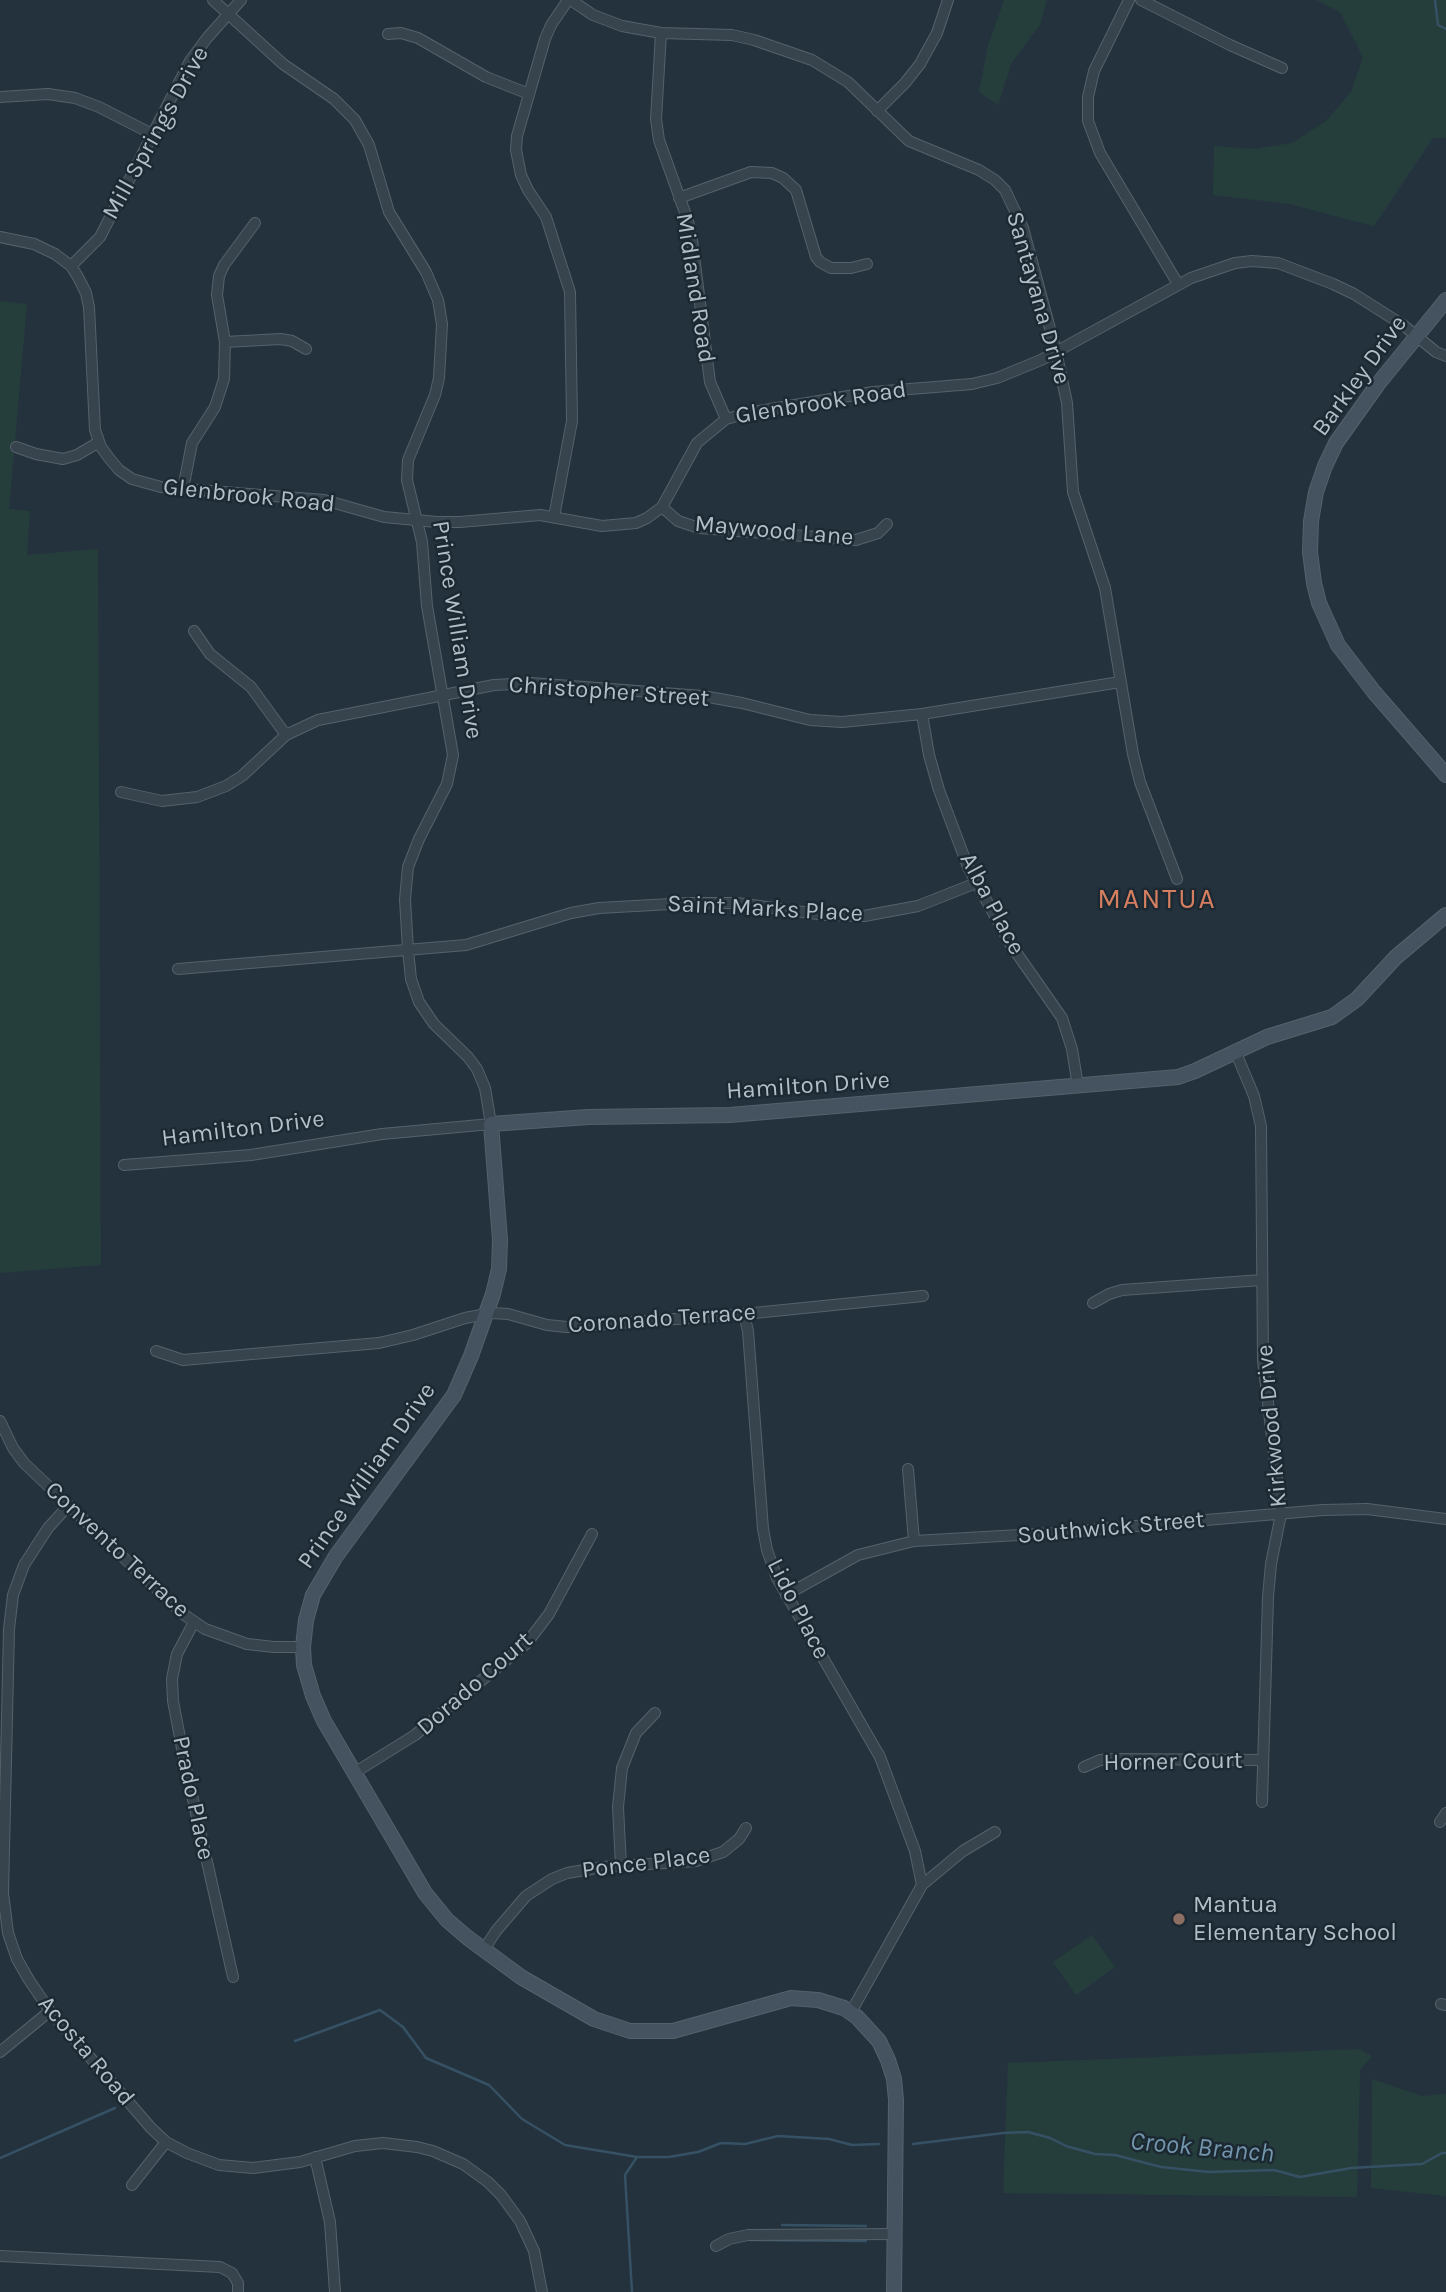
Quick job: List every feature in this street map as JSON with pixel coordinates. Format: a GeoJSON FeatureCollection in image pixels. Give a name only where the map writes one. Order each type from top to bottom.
{"type":"FeatureCollection","features":[{"type":"Feature","properties":{"kind":"street","name":"Prince William Drive"},"geometry":{"type":"LineString","coordinates":[[213,0],[283,64],[334,99],[355,120],[369,145],[389,212],[431,282],[438,300],[442,324],[439,378],[435,395],[410,454],[407,480],[417,519],[424,559],[427,606],[453,742],[452,769],[408,867],[405,899],[408,950],[411,979],[419,1002],[433,1024],[468,1057],[477,1069],[485,1088],[491,1124],[500,1253],[496,1281],[486,1314],[454,1395],[319,1581],[306,1620],[303,1647],[304,1665],[313,1696],[354,1773],[425,1893],[447,1920],[483,1951],[521,1977],[594,2019],[630,2031],[673,2031],[791,1998],[818,2000],[858,2017],[879,2041],[894,2079],[894,2292]]}},
{"type":"Feature","properties":{"kind":"street","name":"Mill Springs Drive"},"geometry":{"type":"LineString","coordinates":[[71,266],[100,237],[190,61],[241,0]]}},
{"type":"Feature","properties":{"kind":"street","name":"Santayana Drive"},"geometry":{"type":"LineString","coordinates":[[569,0],[593,15],[643,30],[732,36],[783,49],[833,72],[848,82],[909,141],[979,170],[1005,190],[1023,228],[1056,351],[1067,403],[1073,492],[1105,588],[1140,782],[1177,879]]}},
{"type":"Feature","properties":{"kind":"street"},"geometry":{"type":"LineString","coordinates":[[554,517],[572,421],[571,302],[567,279],[546,217],[528,190],[518,163],[517,136],[551,25],[569,0]]}},
{"type":"Feature","properties":{"kind":"street"},"geometry":{"type":"LineString","coordinates":[[877,111],[920,64],[937,33],[948,0]]}},
{"type":"Feature","properties":{"kind":"street"},"geometry":{"type":"LineString","coordinates":[[1129,0],[1094,71],[1088,97],[1088,121],[1100,153],[1178,284]]}},
{"type":"Feature","properties":{"kind":"street"},"geometry":{"type":"LineString","coordinates":[[1141,0],[1282,68]]}},
{"type":"Feature","properties":{"kind":"street"},"geometry":{"type":"LineString","coordinates":[[388,34],[401,33],[418,38],[486,77],[529,94]]}},
{"type":"Feature","properties":{"kind":"street","name":"Midland Road"},"geometry":{"type":"LineString","coordinates":[[662,33],[657,130],[692,240],[710,382],[726,419]]}},
{"type":"Feature","properties":{"kind":"street"},"geometry":{"type":"LineString","coordinates":[[0,97],[48,94],[75,98],[152,134]]}},
{"type":"Feature","properties":{"kind":"street"},"geometry":{"type":"LineString","coordinates":[[679,198],[751,172],[772,173],[783,178],[796,190],[816,257],[820,262],[831,268],[851,268],[867,264]]}},
{"type":"Feature","properties":{"kind":"street"},"geometry":{"type":"LineString","coordinates":[[183,489],[192,443],[219,398],[224,379],[225,342],[217,295],[219,275],[255,223]]}},
{"type":"Feature","properties":{"kind":"street","name":"Glenbrook Road"},"geometry":{"type":"LineString","coordinates":[[0,237],[43,247],[71,266],[86,293],[89,307],[93,413],[99,442],[119,470],[154,486],[324,500],[365,513],[417,519],[460,522],[526,515],[602,526],[629,524],[646,519],[662,507],[697,443],[726,419],[873,392],[983,382],[1041,360],[1178,284],[1235,262],[1252,261],[1291,267],[1354,294],[1436,352],[1446,356]]}},
{"type":"Feature","properties":{"kind":"street","name":"Barkley Drive"},"geometry":{"type":"LineString","coordinates":[[1446,300],[1353,417],[1331,454],[1316,492],[1310,552],[1319,603],[1338,645],[1374,692],[1446,775]]}},
{"type":"Feature","properties":{"kind":"street"},"geometry":{"type":"LineString","coordinates":[[225,342],[281,339],[292,341],[306,349]]}},
{"type":"Feature","properties":{"kind":"street"},"geometry":{"type":"LineString","coordinates":[[16,447],[63,459],[77,455],[99,442]]}},
{"type":"Feature","properties":{"kind":"street","name":"Maywood Lane"},"geometry":{"type":"LineString","coordinates":[[662,507],[678,521],[699,528],[856,540],[878,533],[887,524]]}},
{"type":"Feature","properties":{"kind":"street"},"geometry":{"type":"LineString","coordinates":[[194,631],[211,654],[251,687],[286,735]]}},
{"type":"Feature","properties":{"kind":"street","name":"Christopher Street"},"geometry":{"type":"LineString","coordinates":[[121,792],[162,801],[186,800],[206,794],[242,776],[286,735],[328,717],[514,683],[712,698],[821,721],[861,722],[1120,682]]}},
{"type":"Feature","properties":{"kind":"street","name":"Alba Place"},"geometry":{"type":"LineString","coordinates":[[922,714],[929,755],[939,790],[976,883],[1011,945],[1062,1018],[1072,1049],[1078,1086]]}},
{"type":"Feature","properties":{"kind":"street","name":"Saint Marks Place"},"geometry":{"type":"LineString","coordinates":[[178,969],[466,945],[571,913],[599,908],[737,903],[825,915],[864,915],[918,906],[976,883]]}},
{"type":"Feature","properties":{"kind":"street","name":"Hamilton Drive"},"geometry":{"type":"LineString","coordinates":[[124,1165],[251,1155],[382,1134],[491,1124],[587,1117],[730,1115],[1178,1077],[1195,1072],[1267,1037],[1320,1022],[1343,1011],[1396,957],[1446,915]]}},
{"type":"Feature","properties":{"kind":"street","name":"Kirkwood Drive"},"geometry":{"type":"LineString","coordinates":[[1236,1053],[1254,1096],[1261,1126],[1265,1387],[1282,1514],[1271,1564],[1268,1597],[1262,1802]]}},
{"type":"Feature","properties":{"kind":"street"},"geometry":{"type":"LineString","coordinates":[[1093,1303],[1122,1290],[1262,1280]]}},
{"type":"Feature","properties":{"kind":"street","name":"Coronado Terrace"},"geometry":{"type":"LineString","coordinates":[[156,1351],[183,1360],[379,1343],[486,1314],[508,1314],[547,1325],[567,1327],[744,1314],[923,1296]]}},
{"type":"Feature","properties":{"kind":"street","name":"Lido Place"},"geometry":{"type":"LineString","coordinates":[[744,1314],[748,1331],[764,1529],[774,1570],[880,1757],[915,1851],[922,1885]]}},
{"type":"Feature","properties":{"kind":"street","name":"Convento Terrace"},"geometry":{"type":"LineString","coordinates":[[0,1420],[19,1457],[194,1622],[227,1638],[247,1644],[303,1647]]}},
{"type":"Feature","properties":{"kind":"street"},"geometry":{"type":"LineString","coordinates":[[908,1469],[914,1541]]}},
{"type":"Feature","properties":{"kind":"street","name":"Acosta Road"},"geometry":{"type":"LineString","coordinates":[[68,1506],[48,1528],[24,1565],[13,1595],[9,1629],[4,1908],[8,1933],[17,1959],[29,1980],[50,2011],[166,2142],[204,2160],[234,2167],[268,2168],[355,2146],[392,2144],[433,2151],[463,2164],[494,2188],[520,2221],[534,2250],[542,2292]]}},
{"type":"Feature","properties":{"kind":"street","name":"Southwick Street"},"geometry":{"type":"LineString","coordinates":[[786,1595],[858,1555],[914,1541],[1041,1534],[1323,1510],[1367,1509],[1446,1519]]}},
{"type":"Feature","properties":{"kind":"street","name":"Dorado Court"},"geometry":{"type":"LineString","coordinates":[[354,1773],[415,1735],[527,1643],[549,1614],[592,1534]]}},
{"type":"Feature","properties":{"kind":"street","name":"Prado Place"},"geometry":{"type":"LineString","coordinates":[[194,1622],[177,1654],[172,1679],[173,1701],[233,1977]]}},
{"type":"Feature","properties":{"kind":"street"},"geometry":{"type":"LineString","coordinates":[[621,1866],[618,1807],[622,1768],[636,1733],[655,1713]]}},
{"type":"Feature","properties":{"kind":"street","name":"Horner Court"},"geometry":{"type":"LineString","coordinates":[[1084,1767],[1100,1760],[1113,1759],[1263,1760]]}},
{"type":"Feature","properties":{"kind":"street","name":"Ponce Place"},"geometry":{"type":"LineString","coordinates":[[483,1951],[517,1906],[538,1887],[567,1873],[621,1866],[681,1863],[714,1856],[732,1846],[746,1828]]}},
{"type":"Feature","properties":{"kind":"street"},"geometry":{"type":"LineString","coordinates":[[850,2012],[922,1885],[963,1851],[995,1832]]}},
{"type":"Feature","properties":{"kind":"street"},"geometry":{"type":"LineString","coordinates":[[0,2052],[50,2011]]}},
{"type":"Feature","properties":{"kind":"street"},"geometry":{"type":"LineString","coordinates":[[132,2185],[166,2142]]}},
{"type":"Feature","properties":{"kind":"street"},"geometry":{"type":"LineString","coordinates":[[315,2157],[330,2222],[335,2292]]}},
{"type":"Feature","properties":{"kind":"street"},"geometry":{"type":"LineString","coordinates":[[716,2246],[729,2239],[748,2235],[894,2234]]}},
{"type":"Feature","properties":{"kind":"street"},"geometry":{"type":"LineString","coordinates":[[0,2256],[220,2267],[232,2273],[238,2283],[238,2292]]}},
{"type":"Feature","properties":{"kind":"green space"},"geometry":{"type":"Polygon","coordinates":[[[1004,0],[1047,0],[1040,25],[1012,62],[998,105],[979,92],[988,46],[1004,0]]]}},
{"type":"Feature","properties":{"kind":"green space"},"geometry":{"type":"Polygon","coordinates":[[[1316,0],[1446,0],[1446,138],[1433,138],[1374,226],[1289,204],[1213,195],[1214,146],[1254,149],[1292,143],[1326,121],[1351,92],[1363,57],[1340,12],[1316,0]]]}},
{"type":"Feature","properties":{"kind":"green space"},"geometry":{"type":"Polygon","coordinates":[[[0,301],[27,304],[9,509],[30,511],[27,555],[98,549],[101,1265],[0,1273],[0,301]]]}},
{"type":"Feature","properties":{"kind":"green space"},"geometry":{"type":"Polygon","coordinates":[[[1092,1935],[1115,1967],[1076,1995],[1053,1962],[1092,1935]]]}},
{"type":"Feature","properties":{"kind":"green space"},"geometry":{"type":"Polygon","coordinates":[[[1360,2049],[1372,2056],[1360,2070],[1357,2197],[1003,2193],[1008,2063],[1360,2049]]]}},
{"type":"Feature","properties":{"kind":"green space"},"geometry":{"type":"Polygon","coordinates":[[[1372,2079],[1422,2096],[1446,2094],[1446,2196],[1371,2188],[1372,2079]]]}},
{"type":"Feature","properties":{"kind":"waterway"},"geometry":{"type":"LineString","coordinates":[[1435,0],[1438,25],[1446,29]]}},
{"type":"Feature","properties":{"kind":"waterway"},"geometry":{"type":"LineString","coordinates":[[295,2041],[380,2010],[403,2027],[426,2058],[489,2085],[522,2119],[565,2145],[637,2157],[669,2157],[698,2152],[721,2143],[745,2144],[778,2136],[829,2139],[852,2145],[879,2144]]}},
{"type":"Feature","properties":{"kind":"waterway"},"geometry":{"type":"LineString","coordinates":[[0,2158],[115,2108]]}},
{"type":"Feature","properties":{"kind":"waterway","name":"Crook Branch"},"geometry":{"type":"LineString","coordinates":[[913,2144],[1028,2132],[1095,2154],[1115,2155],[1161,2167],[1209,2172],[1274,2170],[1300,2177],[1351,2168],[1422,2164],[1446,2153]]}},
{"type":"Feature","properties":{"kind":"waterway"},"geometry":{"type":"LineString","coordinates":[[632,2292],[625,2175],[637,2157]]}},
{"type":"Feature","properties":{"kind":"waterway"},"geometry":{"type":"LineString","coordinates":[[782,2225],[866,2226]]}},
{"type":"Feature","properties":{"kind":"waterway"},"geometry":{"type":"LineString","coordinates":[[750,2240],[866,2241]]}},
{"type":"Feature","properties":{"kind":"place","name":"Mantua Elementary School"},"geometry":{"type":"Point","coordinates":[1179,1919]}},
{"type":"Feature","properties":{"kind":"district","name":"MANTUA"},"geometry":{"type":"Point","coordinates":[1157,900]}}]}
